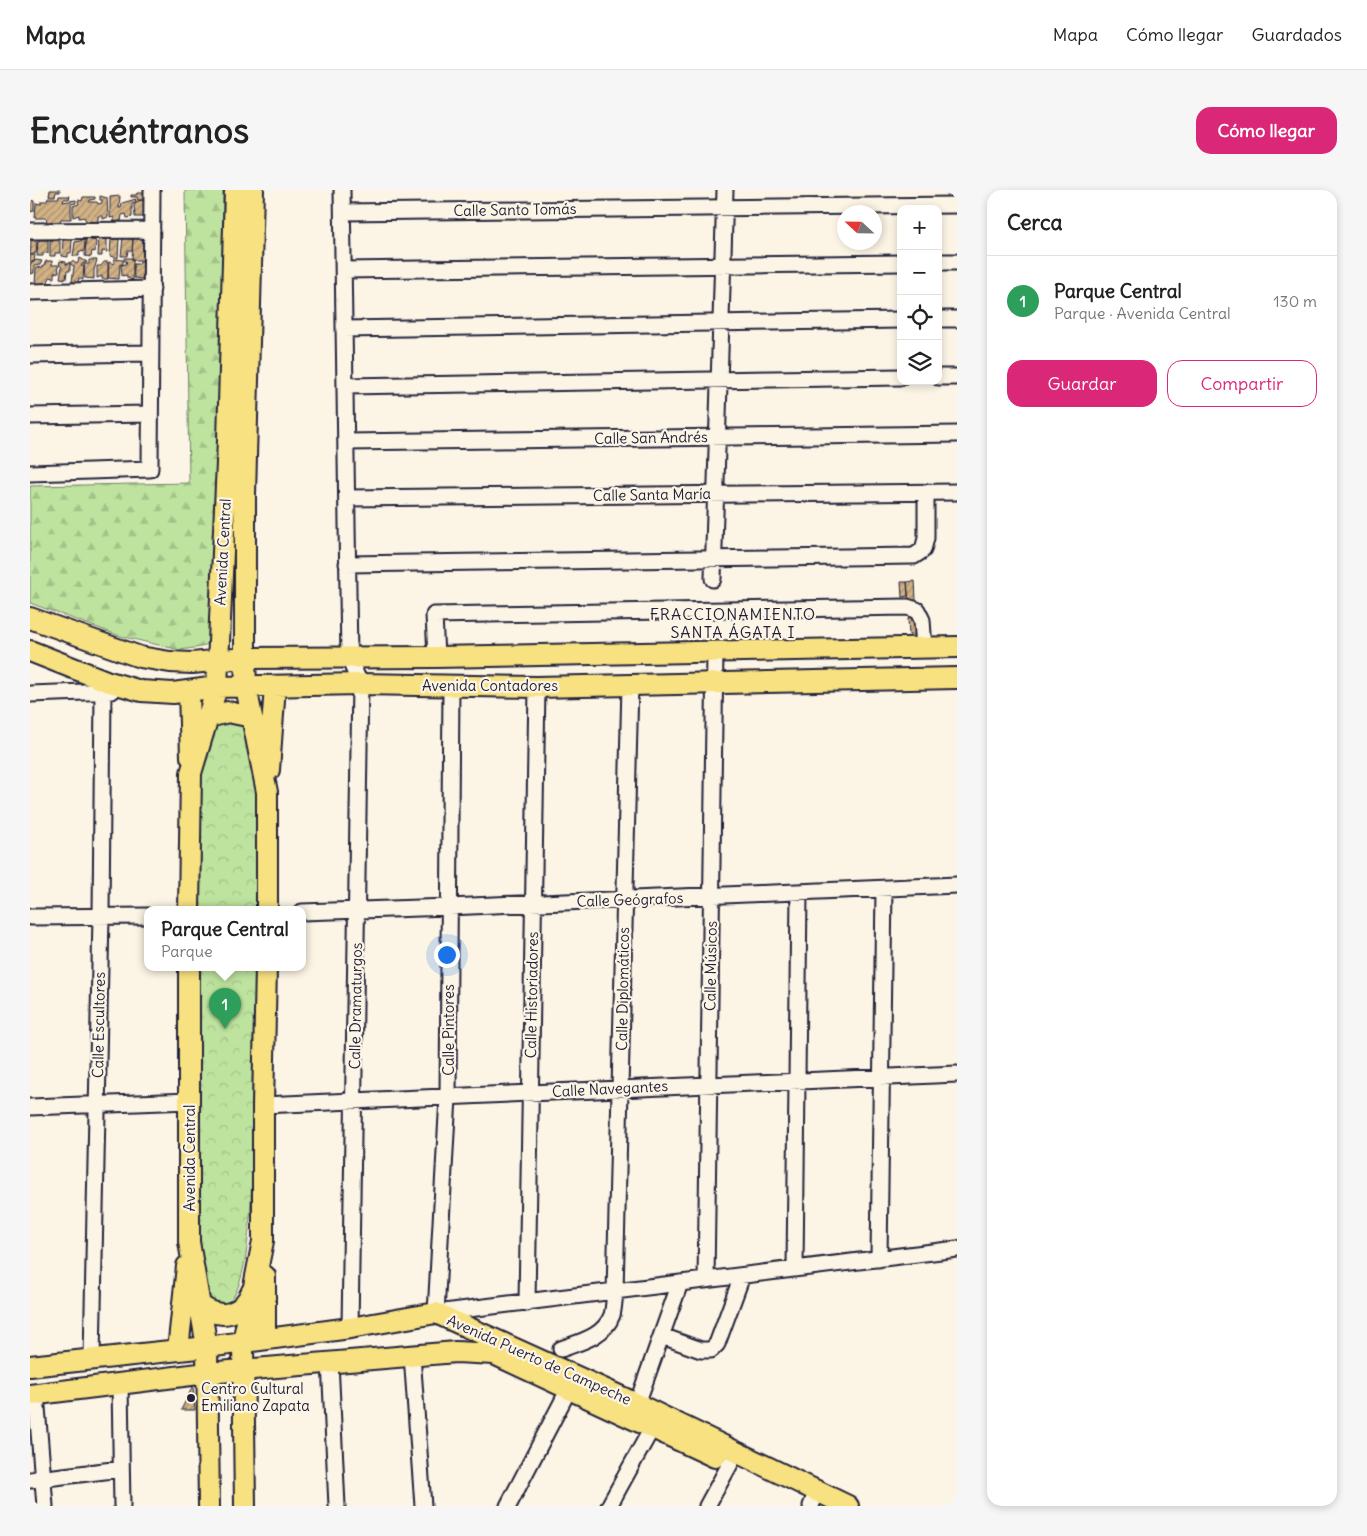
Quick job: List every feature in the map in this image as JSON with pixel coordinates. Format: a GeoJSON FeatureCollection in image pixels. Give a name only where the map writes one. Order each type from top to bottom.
{"type":"FeatureCollection","features":[{"type":"Feature","properties":{"kind":"main road","name":"Avenida Central"},"geometry":{"type":"LineString","coordinates":[[189,906],[192,773],[217,687],[228,431],[235,190]]}},
{"type":"Feature","properties":{"kind":"main road","name":"Avenida Central"},"geometry":{"type":"LineString","coordinates":[[253,190],[245,494],[245,658],[246,687],[267,792],[267,906]]}},
{"type":"Feature","properties":{"kind":"main road","name":"Avenida Contadores"},"geometry":{"type":"LineString","coordinates":[[30,618],[140,657],[170,662],[218,661],[245,658],[436,657],[957,647]]}},
{"type":"Feature","properties":{"kind":"main road","name":"Avenida Contadores"},"geometry":{"type":"LineString","coordinates":[[30,651],[106,681],[141,691],[181,692],[217,687],[360,684],[537,687],[957,678]]}},
{"type":"Feature","properties":{"kind":"main road"},"geometry":{"type":"LineString","coordinates":[[267,792],[281,686],[277,678],[277,671],[279,665],[290,658]]}},
{"type":"Feature","properties":{"kind":"main road"},"geometry":{"type":"LineString","coordinates":[[170,662],[181,667],[186,676],[181,692],[192,773]]}},
{"type":"Feature","properties":{"kind":"main road"},"geometry":{"type":"LineString","coordinates":[[209,717],[228,712],[252,717]]}},
{"type":"Feature","properties":{"kind":"main road","name":"Avenida Central"},"geometry":{"type":"LineString","coordinates":[[189,971],[189,1242],[207,1347],[209,1506]]}},
{"type":"Feature","properties":{"kind":"main road"},"geometry":{"type":"LineString","coordinates":[[265,1339],[263,1105],[266,971]]}},
{"type":"Feature","properties":{"kind":"main road"},"geometry":{"type":"LineString","coordinates":[[245,1506],[243,1342],[263,1241]]}},
{"type":"Feature","properties":{"kind":"main road"},"geometry":{"type":"LineString","coordinates":[[178,1350],[189,1242]]}},
{"type":"Feature","properties":{"kind":"main road"},"geometry":{"type":"LineString","coordinates":[[200,1305],[208,1311],[217,1314],[227,1314],[236,1311],[250,1296],[256,1279]]}},
{"type":"Feature","properties":{"kind":"main road","name":"Avenida Puerto de Campeche"},"geometry":{"type":"LineString","coordinates":[[30,1366],[207,1347],[350,1328],[436,1313],[572,1382],[652,1428],[815,1502],[848,1506]]}},
{"type":"Feature","properties":{"kind":"main road","name":"Avenida Puerto de Campeche"},"geometry":{"type":"LineString","coordinates":[[33,1395],[207,1372],[456,1352],[494,1354],[637,1404],[815,1502]]}},
{"type":"Feature","properties":{"kind":"street"},"geometry":{"type":"LineString","coordinates":[[30,473],[150,469],[152,190]]}},
{"type":"Feature","properties":{"kind":"street"},"geometry":{"type":"LineString","coordinates":[[342,190],[349,658],[360,684]]}},
{"type":"Feature","properties":{"kind":"street"},"geometry":{"type":"LineString","coordinates":[[713,579],[725,190]]}},
{"type":"Feature","properties":{"kind":"street","name":"Calle Santo Tomás"},"geometry":{"type":"LineString","coordinates":[[342,212],[957,205]]}},
{"type":"Feature","properties":{"kind":"street"},"geometry":{"type":"LineString","coordinates":[[30,232],[152,230]]}},
{"type":"Feature","properties":{"kind":"street"},"geometry":{"type":"LineString","coordinates":[[942,262],[957,262]]}},
{"type":"Feature","properties":{"kind":"street"},"geometry":{"type":"LineString","coordinates":[[343,270],[897,263]]}},
{"type":"Feature","properties":{"kind":"street"},"geometry":{"type":"LineString","coordinates":[[30,292],[152,289]]}},
{"type":"Feature","properties":{"kind":"street"},"geometry":{"type":"LineString","coordinates":[[942,320],[957,319]]}},
{"type":"Feature","properties":{"kind":"street"},"geometry":{"type":"LineString","coordinates":[[344,329],[897,320]]}},
{"type":"Feature","properties":{"kind":"street"},"geometry":{"type":"LineString","coordinates":[[30,354],[150,353]]}},
{"type":"Feature","properties":{"kind":"street"},"geometry":{"type":"LineString","coordinates":[[942,377],[957,377]]}},
{"type":"Feature","properties":{"kind":"street"},"geometry":{"type":"LineString","coordinates":[[345,386],[897,378]]}},
{"type":"Feature","properties":{"kind":"street"},"geometry":{"type":"LineString","coordinates":[[30,416],[150,414]]}},
{"type":"Feature","properties":{"kind":"street","name":"Calle San Andrés"},"geometry":{"type":"LineString","coordinates":[[346,442],[957,434]]}},
{"type":"Feature","properties":{"kind":"street","name":"Calle Santa María"},"geometry":{"type":"LineString","coordinates":[[346,498],[957,492]]}},
{"type":"Feature","properties":{"kind":"street"},"geometry":{"type":"LineString","coordinates":[[347,564],[914,556],[923,550],[926,538],[926,493]]}},
{"type":"Feature","properties":{"kind":"street"},"geometry":{"type":"LineString","coordinates":[[436,657],[434,615],[907,607],[917,610],[922,620],[924,648]]}},
{"type":"Feature","properties":{"kind":"street","name":"Calle Músicos"},"geometry":{"type":"LineString","coordinates":[[706,1280],[715,652]]}},
{"type":"Feature","properties":{"kind":"street","name":"Calle Dramaturgos"},"geometry":{"type":"LineString","coordinates":[[350,1328],[360,684]]}},
{"type":"Feature","properties":{"kind":"street","name":"Calle Diplomáticos"},"geometry":{"type":"LineString","coordinates":[[560,1349],[592,1337],[606,1326],[612,1314],[615,1292],[630,685]]}},
{"type":"Feature","properties":{"kind":"street","name":"Calle Pintores"},"geometry":{"type":"LineString","coordinates":[[436,1313],[448,1097],[451,686]]}},
{"type":"Feature","properties":{"kind":"street","name":"Calle Historiadores"},"geometry":{"type":"LineString","coordinates":[[527,1303],[537,687]]}},
{"type":"Feature","properties":{"kind":"street","name":"Calle Escultores"},"geometry":{"type":"LineString","coordinates":[[92,1358],[101,916],[103,691]]}},
{"type":"Feature","properties":{"kind":"street"},"geometry":{"type":"LineString","coordinates":[[30,694],[141,691]]}},
{"type":"Feature","properties":{"kind":"street","name":"Calle Geógrafos"},"geometry":{"type":"LineString","coordinates":[[306,912],[957,886]]}},
{"type":"Feature","properties":{"kind":"street"},"geometry":{"type":"LineString","coordinates":[[879,1259],[884,889]]}},
{"type":"Feature","properties":{"kind":"street"},"geometry":{"type":"LineString","coordinates":[[796,1269],[799,892]]}},
{"type":"Feature","properties":{"kind":"street"},"geometry":{"type":"LineString","coordinates":[[30,917],[144,916]]}},
{"type":"Feature","properties":{"kind":"street","name":"Calle Navegantes"},"geometry":{"type":"LineString","coordinates":[[263,1105],[957,1074]]}},
{"type":"Feature","properties":{"kind":"street"},"geometry":{"type":"LineString","coordinates":[[30,1107],[97,1106],[190,1101]]}},
{"type":"Feature","properties":{"kind":"street"},"geometry":{"type":"LineString","coordinates":[[436,1313],[957,1250]]}},
{"type":"Feature","properties":{"kind":"street"},"geometry":{"type":"LineString","coordinates":[[662,1336],[701,1350],[710,1350],[717,1344],[742,1276]]}},
{"type":"Feature","properties":{"kind":"street"},"geometry":{"type":"LineString","coordinates":[[637,1404],[680,1284]]}},
{"type":"Feature","properties":{"kind":"street"},"geometry":{"type":"LineString","coordinates":[[412,1355],[423,1506]]}},
{"type":"Feature","properties":{"kind":"street"},"geometry":{"type":"LineString","coordinates":[[330,1362],[337,1506]]}},
{"type":"Feature","properties":{"kind":"street"},"geometry":{"type":"LineString","coordinates":[[508,1506],[572,1382]]}},
{"type":"Feature","properties":{"kind":"street"},"geometry":{"type":"LineString","coordinates":[[120,1384],[122,1506]]}},
{"type":"Feature","properties":{"kind":"street"},"geometry":{"type":"LineString","coordinates":[[33,1395],[37,1479],[45,1506]]}},
{"type":"Feature","properties":{"kind":"street"},"geometry":{"type":"LineString","coordinates":[[609,1506],[652,1428]]}},
{"type":"Feature","properties":{"kind":"street"},"geometry":{"type":"LineString","coordinates":[[707,1506],[730,1464]]}},
{"type":"Feature","properties":{"kind":"street"},"geometry":{"type":"LineString","coordinates":[[37,1479],[121,1469]]}},
{"type":"Feature","properties":{"kind":"green space"},"geometry":{"type":"Polygon","coordinates":[[[185,190],[223,190],[217,639],[201,647],[180,650],[120,636],[30,603],[30,486],[189,483],[185,190]]]}},
{"type":"Feature","properties":{"kind":"green space"},"geometry":{"type":"Polygon","coordinates":[[[228,720],[239,724],[245,730],[257,785],[258,906],[198,906],[199,777],[214,725],[228,720]]]}},
{"type":"Feature","properties":{"kind":"green space"},"geometry":{"type":"Polygon","coordinates":[[[196,971],[257,971],[249,1234],[238,1288],[228,1304],[216,1305],[210,1299],[199,1261],[194,1058],[196,971]]]}},
{"type":"Feature","properties":{"kind":"building"},"geometry":{"type":"Polygon","coordinates":[[[50,190],[60,190],[60,192],[56,192],[55,196],[49,196],[50,190]]]}},
{"type":"Feature","properties":{"kind":"building"},"geometry":{"type":"Polygon","coordinates":[[[137,193],[144,193],[143,200],[131,197],[131,195],[136,195],[137,193]]]}},
{"type":"Feature","properties":{"kind":"building"},"geometry":{"type":"Polygon","coordinates":[[[59,196],[70,196],[69,199],[64,199],[63,202],[76,200],[76,203],[71,204],[71,219],[61,219],[60,222],[47,223],[46,218],[35,218],[36,203],[41,204],[41,201],[47,201],[48,198],[58,198],[59,196]]]}},
{"type":"Feature","properties":{"kind":"building"},"geometry":{"type":"Polygon","coordinates":[[[100,196],[107,198],[108,217],[103,219],[103,216],[98,216],[98,222],[86,221],[84,217],[79,218],[79,215],[73,217],[73,206],[79,204],[78,200],[82,201],[83,197],[95,197],[95,199],[89,202],[97,202],[98,204],[102,203],[100,196]]]}},
{"type":"Feature","properties":{"kind":"building"},"geometry":{"type":"Polygon","coordinates":[[[120,196],[119,208],[121,208],[122,203],[136,199],[135,203],[132,204],[132,217],[127,218],[126,214],[122,215],[121,221],[114,222],[114,217],[110,218],[110,197],[120,196]]]}},
{"type":"Feature","properties":{"kind":"building"},"geometry":{"type":"Polygon","coordinates":[[[30,200],[34,201],[34,211],[30,212],[30,200]]]}},
{"type":"Feature","properties":{"kind":"building"},"geometry":{"type":"Polygon","coordinates":[[[144,200],[144,217],[135,217],[134,205],[137,201],[144,200]]]}},
{"type":"Feature","properties":{"kind":"building"},"geometry":{"type":"Polygon","coordinates":[[[133,235],[146,239],[143,251],[145,252],[145,260],[132,260],[133,235]]]}},
{"type":"Feature","properties":{"kind":"building"},"geometry":{"type":"Polygon","coordinates":[[[99,238],[107,240],[107,252],[102,251],[102,256],[98,256],[99,238]]]}},
{"type":"Feature","properties":{"kind":"building"},"geometry":{"type":"Polygon","coordinates":[[[123,238],[133,239],[132,251],[128,251],[127,256],[121,256],[123,238]]]}},
{"type":"Feature","properties":{"kind":"building"},"geometry":{"type":"Polygon","coordinates":[[[86,239],[96,241],[95,252],[92,251],[91,257],[85,256],[86,239]]]}},
{"type":"Feature","properties":{"kind":"building"},"geometry":{"type":"Polygon","coordinates":[[[111,239],[119,239],[118,258],[110,256],[111,239]]]}},
{"type":"Feature","properties":{"kind":"building"},"geometry":{"type":"Polygon","coordinates":[[[31,240],[37,242],[36,253],[31,255],[35,255],[34,262],[30,261],[31,240]]]}},
{"type":"Feature","properties":{"kind":"building"},"geometry":{"type":"Polygon","coordinates":[[[38,240],[48,240],[48,253],[43,253],[43,256],[37,256],[38,240]]]}},
{"type":"Feature","properties":{"kind":"building"},"geometry":{"type":"Polygon","coordinates":[[[50,240],[60,241],[60,253],[55,253],[55,256],[50,256],[50,240]]]}},
{"type":"Feature","properties":{"kind":"building"},"geometry":{"type":"Polygon","coordinates":[[[63,240],[72,240],[71,253],[68,253],[68,257],[62,256],[63,240]]]}},
{"type":"Feature","properties":{"kind":"building"},"geometry":{"type":"Polygon","coordinates":[[[85,240],[84,252],[79,251],[79,256],[73,256],[75,242],[85,240]]]}},
{"type":"Feature","properties":{"kind":"building"},"geometry":{"type":"Polygon","coordinates":[[[80,258],[87,262],[81,266],[84,266],[83,280],[79,278],[78,283],[72,282],[74,266],[70,264],[72,261],[77,264],[80,258]]]}},
{"type":"Feature","properties":{"kind":"building"},"geometry":{"type":"Polygon","coordinates":[[[124,258],[133,258],[133,280],[127,278],[127,275],[122,276],[121,265],[126,264],[127,261],[124,261],[124,258]]]}},
{"type":"Feature","properties":{"kind":"building"},"geometry":{"type":"Polygon","coordinates":[[[114,259],[123,260],[123,265],[120,264],[119,279],[108,278],[109,262],[114,264],[114,259]]]}},
{"type":"Feature","properties":{"kind":"building"},"geometry":{"type":"Polygon","coordinates":[[[36,260],[42,261],[40,265],[34,266],[34,273],[30,274],[30,263],[36,260]]]}},
{"type":"Feature","properties":{"kind":"building"},"geometry":{"type":"Polygon","coordinates":[[[89,260],[97,260],[94,279],[85,278],[84,264],[89,264],[89,260]]]}},
{"type":"Feature","properties":{"kind":"building"},"geometry":{"type":"Polygon","coordinates":[[[46,261],[52,261],[52,265],[58,265],[59,272],[54,273],[54,278],[50,277],[47,284],[35,285],[36,268],[43,267],[46,261]]]}},
{"type":"Feature","properties":{"kind":"building"},"geometry":{"type":"Polygon","coordinates":[[[60,261],[66,262],[67,265],[70,262],[70,271],[67,271],[66,279],[60,278],[62,267],[59,265],[60,261]]]}},
{"type":"Feature","properties":{"kind":"building"},"geometry":{"type":"Polygon","coordinates":[[[140,261],[146,262],[142,279],[134,278],[133,264],[139,264],[140,261]]]}},
{"type":"Feature","properties":{"kind":"building"},"geometry":{"type":"Polygon","coordinates":[[[104,262],[108,262],[108,279],[102,279],[102,276],[97,278],[97,266],[101,266],[104,262]]]}},
{"type":"Feature","properties":{"kind":"building"},"geometry":{"type":"Polygon","coordinates":[[[915,581],[916,600],[909,601],[907,582],[915,581]]]}},
{"type":"Feature","properties":{"kind":"building"},"geometry":{"type":"Polygon","coordinates":[[[901,582],[907,582],[908,596],[902,597],[901,582]]]}},
{"type":"Feature","properties":{"kind":"building"},"geometry":{"type":"Polygon","coordinates":[[[918,617],[920,634],[909,635],[908,618],[918,617]]]}},
{"type":"Feature","properties":{"kind":"building","name":"Centro Cultural Emiliano Zapata"},"geometry":{"type":"Polygon","coordinates":[[[193,1386],[195,1410],[181,1410],[193,1386]]]}},
{"type":"Feature","properties":{"kind":"place","name":"Parque Central"},"geometry":{"type":"Point","coordinates":[225,1029]}},
{"type":"Feature","properties":{"kind":"place","name":"Centro Cultural Emiliano Zapata"},"geometry":{"type":"Point","coordinates":[191,1398]}},
{"type":"Feature","properties":{"kind":"district","name":"FRACCIONAMIENTO SANTA ÁGATA I"},"geometry":{"type":"Point","coordinates":[733,623]}}]}
